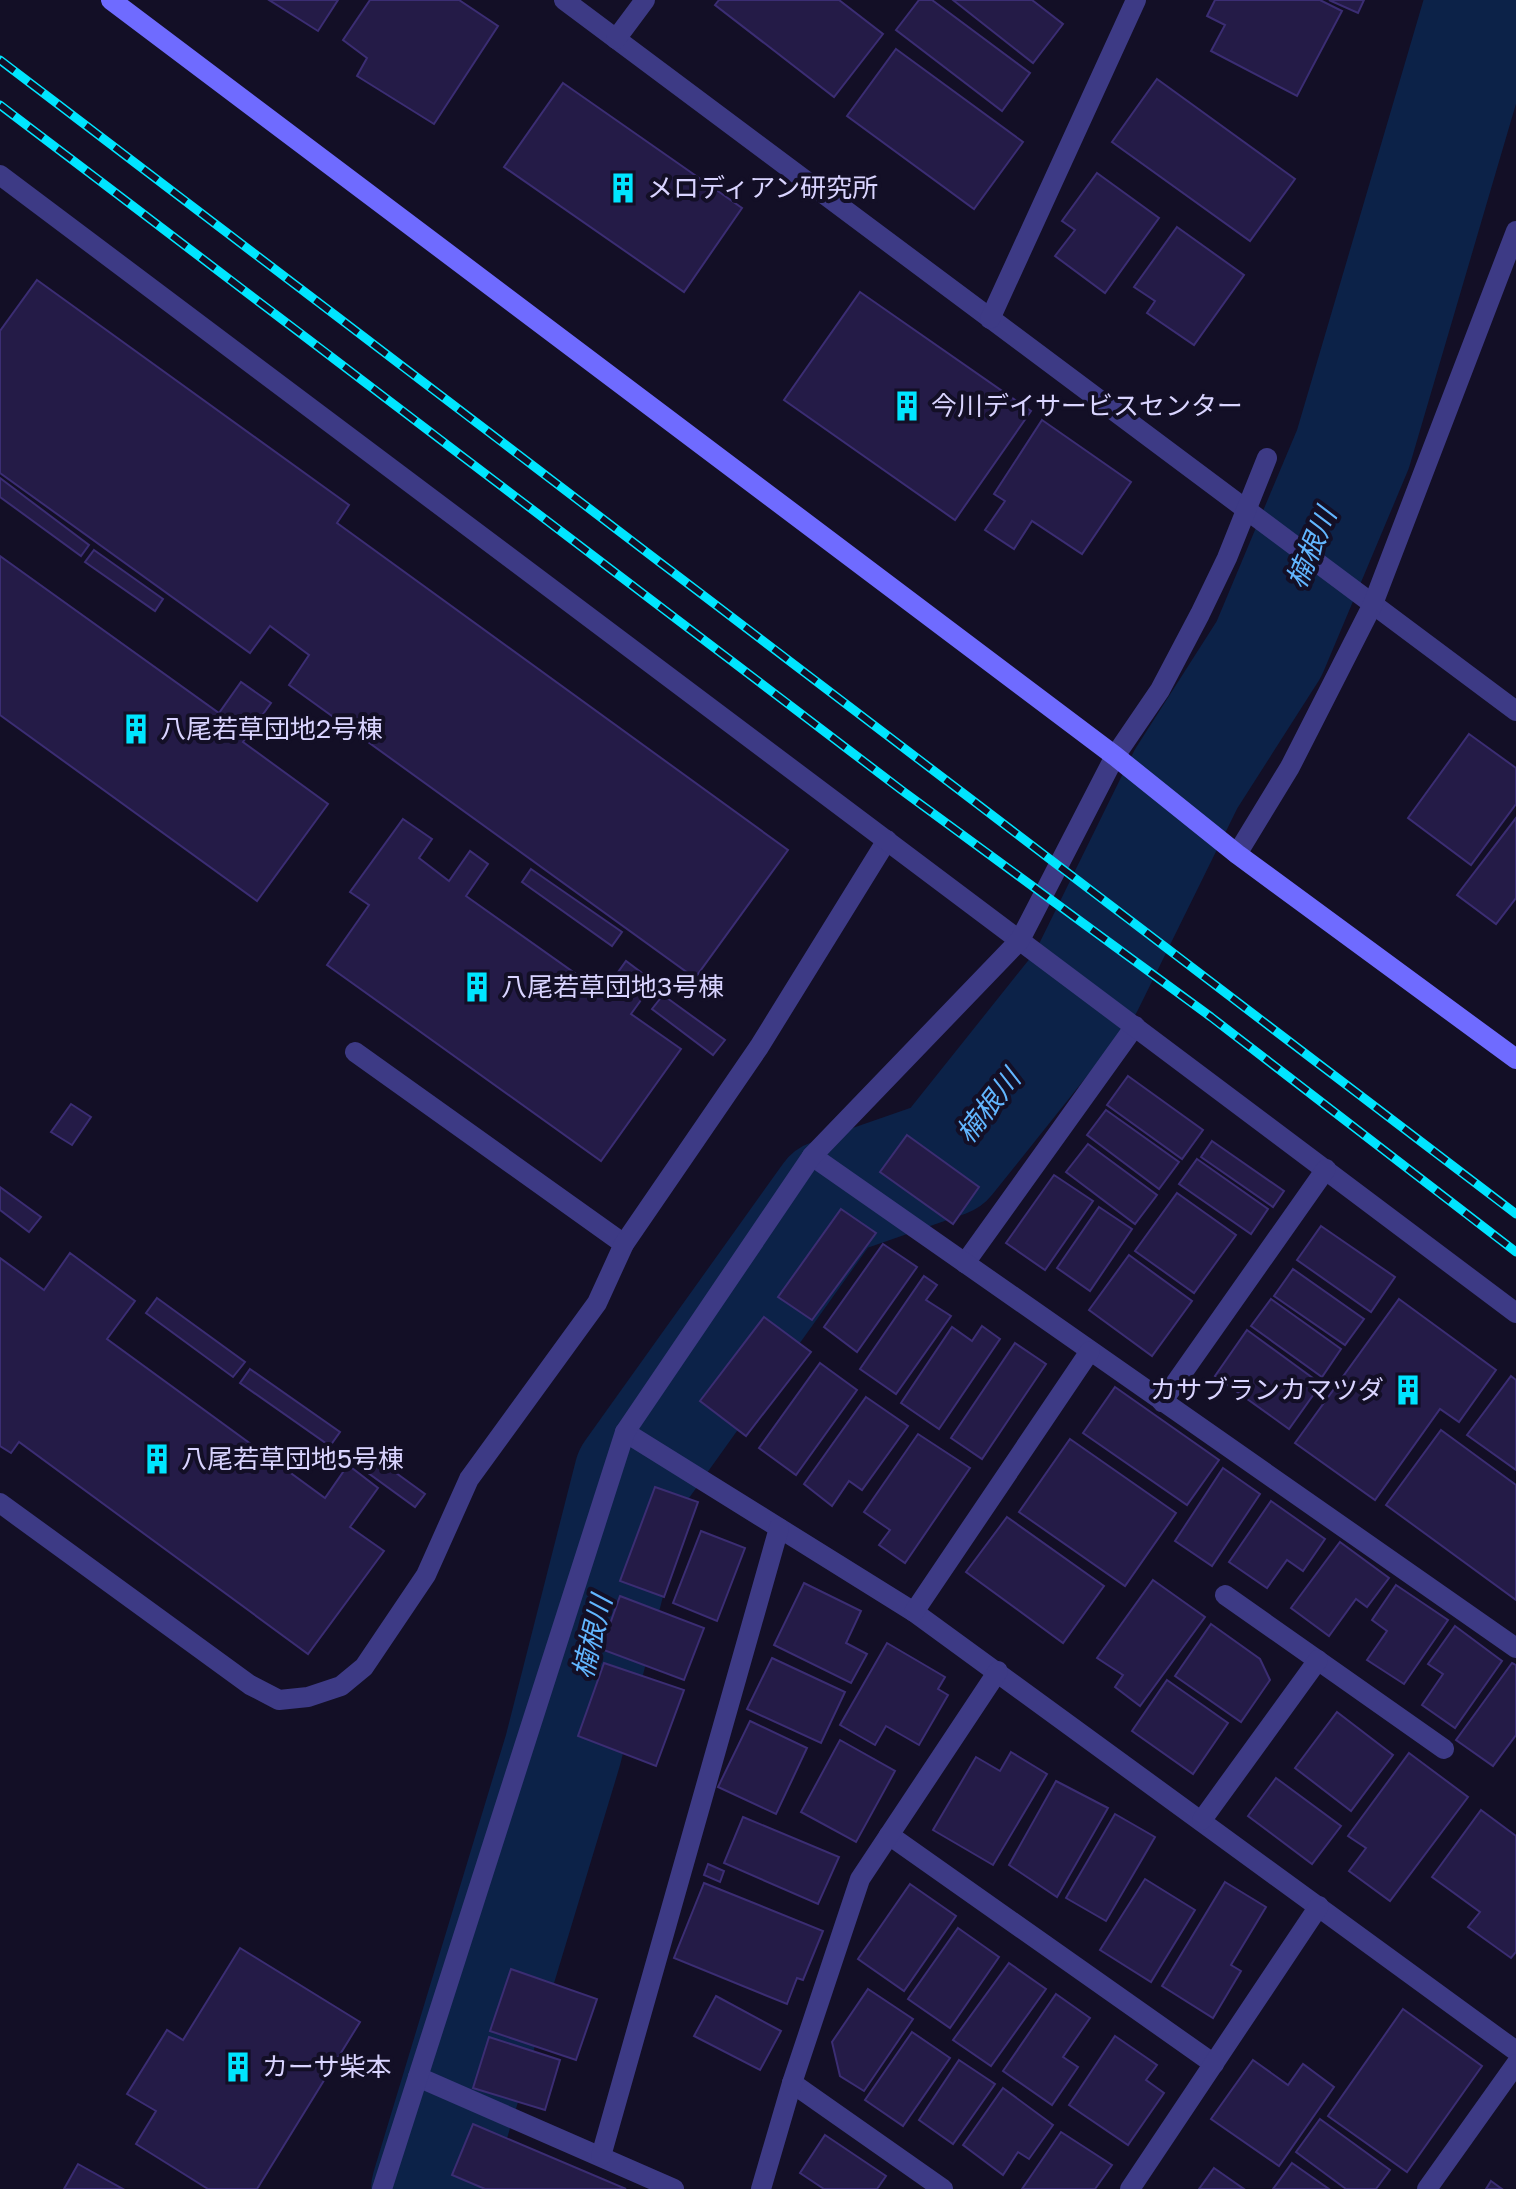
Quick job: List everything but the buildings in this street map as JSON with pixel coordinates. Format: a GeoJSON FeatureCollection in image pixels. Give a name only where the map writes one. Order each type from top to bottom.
{"type":"FeatureCollection","features":[{"type":"Feature","properties":{"kind":"street"},"geometry":{"type":"LineString","coordinates":[[111,0],[1117,758],[1235,852],[1516,1059]]}},
{"type":"Feature","properties":{"kind":"street"},"geometry":{"type":"LineString","coordinates":[[564,0],[1516,711]]}},
{"type":"Feature","properties":{"kind":"street"},"geometry":{"type":"LineString","coordinates":[[616,39],[645,0]]}},
{"type":"Feature","properties":{"kind":"street"},"geometry":{"type":"LineString","coordinates":[[990,319],[1136,0]]}},
{"type":"Feature","properties":{"kind":"street"},"geometry":{"type":"LineString","coordinates":[[3,184],[887,840],[1516,1313]]}},
{"type":"Feature","properties":{"kind":"street"},"geometry":{"type":"LineString","coordinates":[[1235,852],[1290,767],[1371,603],[1516,231]]}},
{"type":"Feature","properties":{"kind":"street"},"geometry":{"type":"LineString","coordinates":[[382,2189],[625,1432],[812,1156],[1020,940],[1117,758],[1160,690],[1200,614],[1227,558],[1267,458]]}},
{"type":"Feature","properties":{"kind":"street"},"geometry":{"type":"LineString","coordinates":[[0,1503],[250,1685],[279,1700],[308,1697],[341,1686],[364,1667],[426,1575],[469,1479],[597,1303],[624,1244],[759,1047],[887,840]]}},
{"type":"Feature","properties":{"kind":"street"},"geometry":{"type":"LineString","coordinates":[[965,1263],[1135,1026]]}},
{"type":"Feature","properties":{"kind":"street"},"geometry":{"type":"LineString","coordinates":[[355,1052],[624,1244]]}},
{"type":"Feature","properties":{"kind":"street"},"geometry":{"type":"LineString","coordinates":[[812,1156],[1516,1648]]}},
{"type":"Feature","properties":{"kind":"street"},"geometry":{"type":"LineString","coordinates":[[1162,1402],[1326,1169]]}},
{"type":"Feature","properties":{"kind":"street"},"geometry":{"type":"LineString","coordinates":[[914,1612],[1090,1351]]}},
{"type":"Feature","properties":{"kind":"street"},"geometry":{"type":"LineString","coordinates":[[625,1432],[914,1612],[1516,2051]]}},
{"type":"Feature","properties":{"kind":"street"},"geometry":{"type":"LineString","coordinates":[[601,2156],[779,1528]]}},
{"type":"Feature","properties":{"kind":"street"},"geometry":{"type":"LineString","coordinates":[[1225,1595],[1444,1749]]}},
{"type":"Feature","properties":{"kind":"street"},"geometry":{"type":"LineString","coordinates":[[1202,1820],[1318,1660]]}},
{"type":"Feature","properties":{"kind":"street"},"geometry":{"type":"LineString","coordinates":[[761,2189],[792,2083],[860,1879],[998,1671]]}},
{"type":"Feature","properties":{"kind":"street"},"geometry":{"type":"LineString","coordinates":[[889,1835],[1214,2064]]}},
{"type":"Feature","properties":{"kind":"street"},"geometry":{"type":"LineString","coordinates":[[1130,2189],[1319,1906]]}},
{"type":"Feature","properties":{"kind":"street"},"geometry":{"type":"LineString","coordinates":[[1427,2189],[1516,2064]]}},
{"type":"Feature","properties":{"kind":"street"},"geometry":{"type":"LineString","coordinates":[[418,2077],[674,2189]]}},
{"type":"Feature","properties":{"kind":"street"},"geometry":{"type":"LineString","coordinates":[[792,2083],[943,2189]]}},
{"type":"Feature","properties":{"kind":"green space"},"geometry":{"type":"Polygon","coordinates":[[[1023,999],[1091,1049],[990,1185],[909,1123],[1023,999]]]}},
{"type":"Feature","properties":{"kind":"waterway","name":"楠根川"},"geometry":{"type":"LineString","coordinates":[[430,2189],[563,1750],[633,1475],[831,1198],[946,1158],[1085,984],[1186,779],[1269,649],[1353,449],[1485,0]]}},
{"type":"Feature","properties":{"kind":"railway"},"geometry":{"type":"LineString","coordinates":[[0,60],[1516,1214]]}},
{"type":"Feature","properties":{"kind":"railway"},"geometry":{"type":"LineString","coordinates":[[0,105],[904,792],[1211,1017],[1516,1252]]}},
{"type":"Feature","properties":{"kind":"place","name":"メロディアン研究所"},"geometry":{"type":"Point","coordinates":[623,188]}},
{"type":"Feature","properties":{"kind":"place","name":"今川デイサービスセンター"},"geometry":{"type":"Point","coordinates":[907,406]}},
{"type":"Feature","properties":{"kind":"place","name":"八尾若草団地2号棟"},"geometry":{"type":"Point","coordinates":[136,729]}},
{"type":"Feature","properties":{"kind":"place","name":"八尾若草団地3号棟"},"geometry":{"type":"Point","coordinates":[477,987]}},
{"type":"Feature","properties":{"kind":"place","name":"カサブランカマツダ"},"geometry":{"type":"Point","coordinates":[1408,1390]}},
{"type":"Feature","properties":{"kind":"place","name":"八尾若草団地5号棟"},"geometry":{"type":"Point","coordinates":[157,1459]}},
{"type":"Feature","properties":{"kind":"place","name":"カーサ柴本"},"geometry":{"type":"Point","coordinates":[238,2067]}}]}
